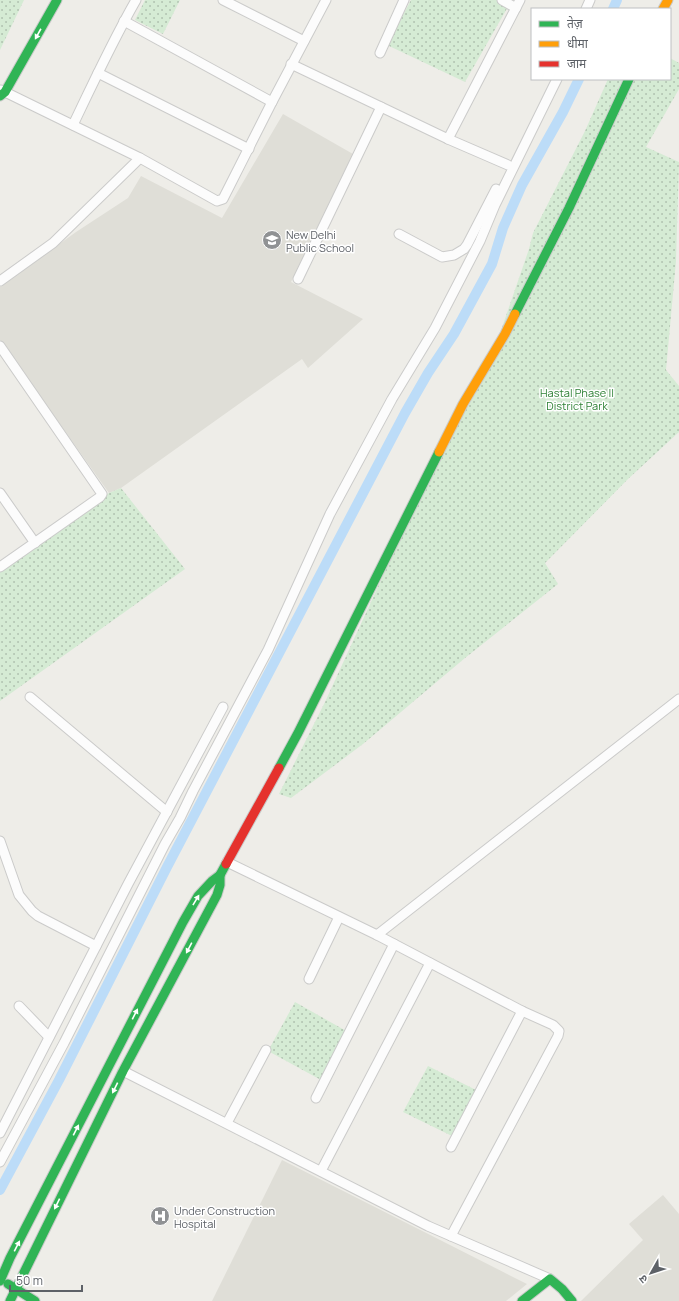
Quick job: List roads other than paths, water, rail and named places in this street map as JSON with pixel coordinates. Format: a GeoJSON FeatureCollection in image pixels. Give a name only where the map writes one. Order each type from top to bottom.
{"type":"FeatureCollection","features":[{"type":"Feature","properties":{"kind":"street"},"geometry":{"type":"LineString","coordinates":[[1,91],[47,0]]}},
{"type":"Feature","properties":{"kind":"street"},"geometry":{"type":"LineString","coordinates":[[1,91],[57,0]]}},
{"type":"Feature","properties":{"kind":"street"},"geometry":{"type":"LineString","coordinates":[[73,125],[124,21],[136,0]]}},
{"type":"Feature","properties":{"kind":"street"},"geometry":{"type":"LineString","coordinates":[[224,0],[304,41]]}},
{"type":"Feature","properties":{"kind":"street"},"geometry":{"type":"LineString","coordinates":[[1,91],[140,158],[217,202],[223,199],[291,64],[326,0]]}},
{"type":"Feature","properties":{"kind":"street"},"geometry":{"type":"LineString","coordinates":[[380,53],[404,0]]}},
{"type":"Feature","properties":{"kind":"street"},"geometry":{"type":"LineString","coordinates":[[448,138],[518,4],[502,0]]}},
{"type":"Feature","properties":{"kind":"street"},"geometry":{"type":"LineString","coordinates":[[124,21],[272,102]]}},
{"type":"Feature","properties":{"kind":"street"},"geometry":{"type":"LineString","coordinates":[[291,64],[508,165]]}},
{"type":"Feature","properties":{"kind":"street"},"geometry":{"type":"LineString","coordinates":[[98,74],[249,149]]}},
{"type":"Feature","properties":{"kind":"street"},"geometry":{"type":"LineString","coordinates":[[399,234],[442,257],[454,255],[464,249],[550,80]]}},
{"type":"Feature","properties":{"kind":"street"},"geometry":{"type":"LineString","coordinates":[[0,1162],[64,1043],[159,856],[268,650],[330,514],[392,399],[435,328],[480,241],[495,205],[557,80]]}},
{"type":"Feature","properties":{"kind":"street"},"geometry":{"type":"LineString","coordinates":[[10,1301],[16,1288],[13,1266],[173,940],[198,896],[209,883],[220,875],[298,733],[463,404],[509,327],[569,208],[629,80]]}},
{"type":"Feature","properties":{"kind":"street"},"geometry":{"type":"LineString","coordinates":[[298,279],[381,107]]}},
{"type":"Feature","properties":{"kind":"street"},"geometry":{"type":"LineString","coordinates":[[0,281],[53,243],[140,158]]}},
{"type":"Feature","properties":{"kind":"street"},"geometry":{"type":"LineString","coordinates":[[0,346],[102,494],[100,497],[0,567]]}},
{"type":"Feature","properties":{"kind":"street"},"geometry":{"type":"LineString","coordinates":[[0,493],[35,543]]}},
{"type":"Feature","properties":{"kind":"street"},"geometry":{"type":"LineString","coordinates":[[30,697],[167,812]]}},
{"type":"Feature","properties":{"kind":"street"},"geometry":{"type":"LineString","coordinates":[[377,935],[679,699]]}},
{"type":"Feature","properties":{"kind":"street"},"geometry":{"type":"LineString","coordinates":[[0,1133],[128,884],[223,707]]}},
{"type":"Feature","properties":{"kind":"street"},"geometry":{"type":"LineString","coordinates":[[0,841],[19,895],[32,911],[38,916],[96,946]]}},
{"type":"Feature","properties":{"kind":"street"},"geometry":{"type":"LineString","coordinates":[[227,862],[377,935],[522,1011],[553,1025],[559,1031],[558,1036],[450,1236]]}},
{"type":"Feature","properties":{"kind":"street"},"geometry":{"type":"LineString","coordinates":[[31,1300],[16,1288],[0,1280],[13,1266],[123,1071],[217,895],[220,885],[220,875]]}},
{"type":"Feature","properties":{"kind":"street"},"geometry":{"type":"LineString","coordinates":[[309,979],[339,917]]}},
{"type":"Feature","properties":{"kind":"street"},"geometry":{"type":"LineString","coordinates":[[316,1098],[394,944]]}},
{"type":"Feature","properties":{"kind":"street"},"geometry":{"type":"LineString","coordinates":[[321,1171],[430,963]]}},
{"type":"Feature","properties":{"kind":"street"},"geometry":{"type":"LineString","coordinates":[[20,1006],[49,1037]]}},
{"type":"Feature","properties":{"kind":"street"},"geometry":{"type":"LineString","coordinates":[[451,1147],[522,1011]]}},
{"type":"Feature","properties":{"kind":"street"},"geometry":{"type":"LineString","coordinates":[[227,1123],[266,1050]]}},
{"type":"Feature","properties":{"kind":"street"},"geometry":{"type":"LineString","coordinates":[[123,1071],[428,1226],[550,1279],[562,1289],[572,1301]]}},
{"type":"Feature","properties":{"kind":"street"},"geometry":{"type":"LineString","coordinates":[[522,1301],[550,1279]]}},
{"type":"Feature","properties":{"kind":"waterway"},"geometry":{"type":"LineString","coordinates":[[613,8],[617,0]]}},
{"type":"Feature","properties":{"kind":"waterway"},"geometry":{"type":"LineString","coordinates":[[0,1190],[59,1080],[167,867],[405,413],[428,373],[454,334],[492,264],[503,228],[522,185],[563,112],[579,80]]}},
{"type":"Feature","properties":{"kind":"place","name":"New Delhi Public School"},"geometry":{"type":"Point","coordinates":[272,240]}},
{"type":"Feature","properties":{"kind":"place","name":"Under Construction Hospital"},"geometry":{"type":"Point","coordinates":[160,1216]}},
{"type":"Feature","properties":{"kind":"park label","name":"Hastal Phase || District Park"},"geometry":{"type":"Point","coordinates":[577,398]}}]}
